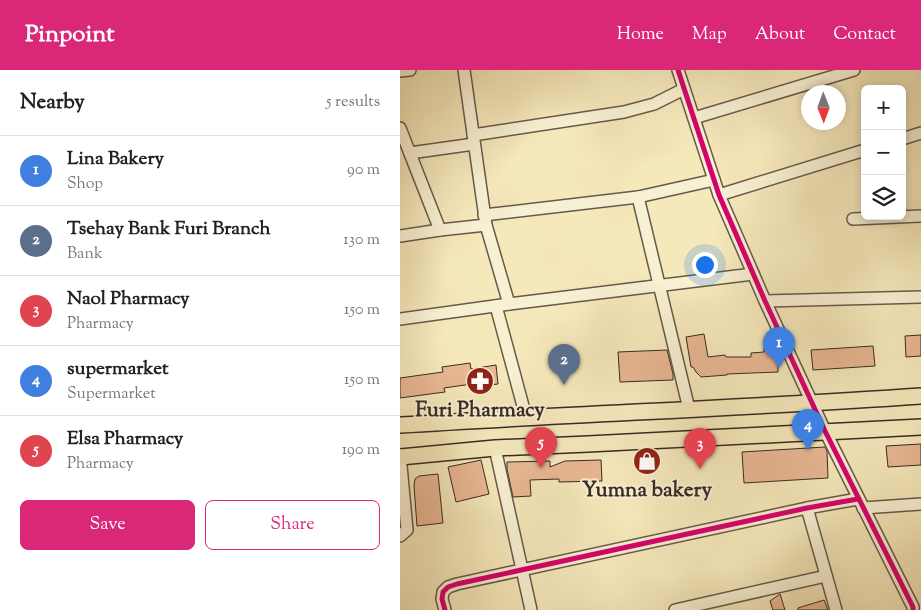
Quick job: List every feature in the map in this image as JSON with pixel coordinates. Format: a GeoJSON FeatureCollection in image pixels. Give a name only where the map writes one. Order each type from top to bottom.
{"type":"FeatureCollection","features":[{"type":"Feature","properties":{"kind":"main road"},"geometry":{"type":"LineString","coordinates":[[400,425],[921,396]]}},
{"type":"Feature","properties":{"kind":"main road"},"geometry":{"type":"LineString","coordinates":[[400,456],[495,448],[921,427]]}},
{"type":"Feature","properties":{"kind":"street"},"geometry":{"type":"LineString","coordinates":[[400,71],[410,70]]}},
{"type":"Feature","properties":{"kind":"street"},"geometry":{"type":"LineString","coordinates":[[464,70],[485,220],[509,304]]}},
{"type":"Feature","properties":{"kind":"street"},"geometry":{"type":"LineString","coordinates":[[678,70],[719,195],[753,274],[825,431],[916,606]]}},
{"type":"Feature","properties":{"kind":"street"},"geometry":{"type":"LineString","coordinates":[[694,118],[854,70]]}},
{"type":"Feature","properties":{"kind":"street"},"geometry":{"type":"LineString","coordinates":[[410,153],[624,112],[654,104],[684,89]]}},
{"type":"Feature","properties":{"kind":"street"},"geometry":{"type":"LineString","coordinates":[[400,128],[440,230]]}},
{"type":"Feature","properties":{"kind":"street"},"geometry":{"type":"LineString","coordinates":[[906,138],[921,133]]}},
{"type":"Feature","properties":{"kind":"street"},"geometry":{"type":"LineString","coordinates":[[719,195],[861,151]]}},
{"type":"Feature","properties":{"kind":"street"},"geometry":{"type":"LineString","coordinates":[[400,236],[440,230],[485,220],[638,197],[714,180]]}},
{"type":"Feature","properties":{"kind":"street"},"geometry":{"type":"LineString","coordinates":[[638,197],[689,409]]}},
{"type":"Feature","properties":{"kind":"street"},"geometry":{"type":"LineString","coordinates":[[853,219],[921,216]]}},
{"type":"Feature","properties":{"kind":"street"},"geometry":{"type":"LineString","coordinates":[[400,319],[753,274]]}},
{"type":"Feature","properties":{"kind":"street"},"geometry":{"type":"LineString","coordinates":[[765,301],[921,297]]}},
{"type":"Feature","properties":{"kind":"street"},"geometry":{"type":"LineString","coordinates":[[496,306],[526,417]]}},
{"type":"Feature","properties":{"kind":"street"},"geometry":{"type":"LineString","coordinates":[[495,448],[531,610]]}},
{"type":"Feature","properties":{"kind":"street"},"geometry":{"type":"LineString","coordinates":[[400,456],[407,530],[400,536]]}},
{"type":"Feature","properties":{"kind":"street"},"geometry":{"type":"LineString","coordinates":[[445,610],[442,599],[443,592],[457,584],[807,508],[861,503],[921,504]]}},
{"type":"Feature","properties":{"kind":"street"},"geometry":{"type":"LineString","coordinates":[[807,508],[836,610]]}},
{"type":"Feature","properties":{"kind":"street"},"geometry":{"type":"LineString","coordinates":[[675,610],[826,576]]}},
{"type":"Feature","properties":{"kind":"building"},"geometry":{"type":"Polygon","coordinates":[[[704,334],[708,357],[725,355],[726,357],[751,357],[751,353],[764,352],[764,348],[778,348],[778,372],[701,377],[691,367],[686,337],[704,334]]]}},
{"type":"Feature","properties":{"kind":"building"},"geometry":{"type":"Polygon","coordinates":[[[921,335],[921,356],[906,357],[905,336],[921,335]]]}},
{"type":"Feature","properties":{"kind":"building"},"geometry":{"type":"Polygon","coordinates":[[[873,346],[875,366],[813,370],[811,350],[873,346]]]}},
{"type":"Feature","properties":{"kind":"building"},"geometry":{"type":"Polygon","coordinates":[[[667,350],[673,380],[620,382],[618,352],[667,350]]]}},
{"type":"Feature","properties":{"kind":"building"},"geometry":{"type":"Polygon","coordinates":[[[470,363],[471,369],[496,365],[498,384],[473,387],[472,384],[444,388],[445,392],[400,398],[400,378],[443,372],[442,367],[470,363]]]}},
{"type":"Feature","properties":{"kind":"building"},"geometry":{"type":"Polygon","coordinates":[[[921,444],[921,465],[888,467],[886,446],[921,444]]]}},
{"type":"Feature","properties":{"kind":"building"},"geometry":{"type":"Polygon","coordinates":[[[825,447],[827,451],[828,478],[744,483],[742,452],[825,447]]]}},
{"type":"Feature","properties":{"kind":"building"},"geometry":{"type":"Polygon","coordinates":[[[481,460],[489,494],[456,502],[448,467],[481,460]]]}},
{"type":"Feature","properties":{"kind":"building"},"geometry":{"type":"Polygon","coordinates":[[[601,460],[602,481],[559,482],[559,479],[530,480],[531,496],[513,497],[507,462],[550,461],[550,467],[565,461],[601,460]]]}},
{"type":"Feature","properties":{"kind":"building"},"geometry":{"type":"Polygon","coordinates":[[[438,474],[443,523],[417,526],[415,479],[419,476],[438,474]]]}},
{"type":"Feature","properties":{"kind":"building"},"geometry":{"type":"Polygon","coordinates":[[[780,594],[785,610],[773,610],[770,601],[780,594]]]}},
{"type":"Feature","properties":{"kind":"building"},"geometry":{"type":"Polygon","coordinates":[[[824,600],[828,610],[798,610],[798,608],[824,600]]]}},
{"type":"Feature","properties":{"kind":"cycle path"},"geometry":{"type":"LineString","coordinates":[[678,70],[719,195],[765,301],[825,431],[913,610]]}},
{"type":"Feature","properties":{"kind":"cycle path"},"geometry":{"type":"LineString","coordinates":[[445,610],[442,599],[443,592],[448,587],[457,584],[807,508],[858,499]]}},
{"type":"Feature","properties":{"kind":"place","name":"Lina Bakery"},"geometry":{"type":"Point","coordinates":[779,368]}},
{"type":"Feature","properties":{"kind":"place","name":"Furi Pharmacy"},"geometry":{"type":"Point","coordinates":[480,381]}},
{"type":"Feature","properties":{"kind":"place","name":"Tsehay Bank Furi Branch"},"geometry":{"type":"Point","coordinates":[564,385]}},
{"type":"Feature","properties":{"kind":"place","name":"supermarket"},"geometry":{"type":"Point","coordinates":[808,450]}},
{"type":"Feature","properties":{"kind":"place","name":"Yumna bakery"},"geometry":{"type":"Point","coordinates":[647,461]}},
{"type":"Feature","properties":{"kind":"place","name":"Elsa Pharmacy"},"geometry":{"type":"Point","coordinates":[541,468]}},
{"type":"Feature","properties":{"kind":"place","name":"Naol Pharmacy"},"geometry":{"type":"Point","coordinates":[700,469]}}]}
